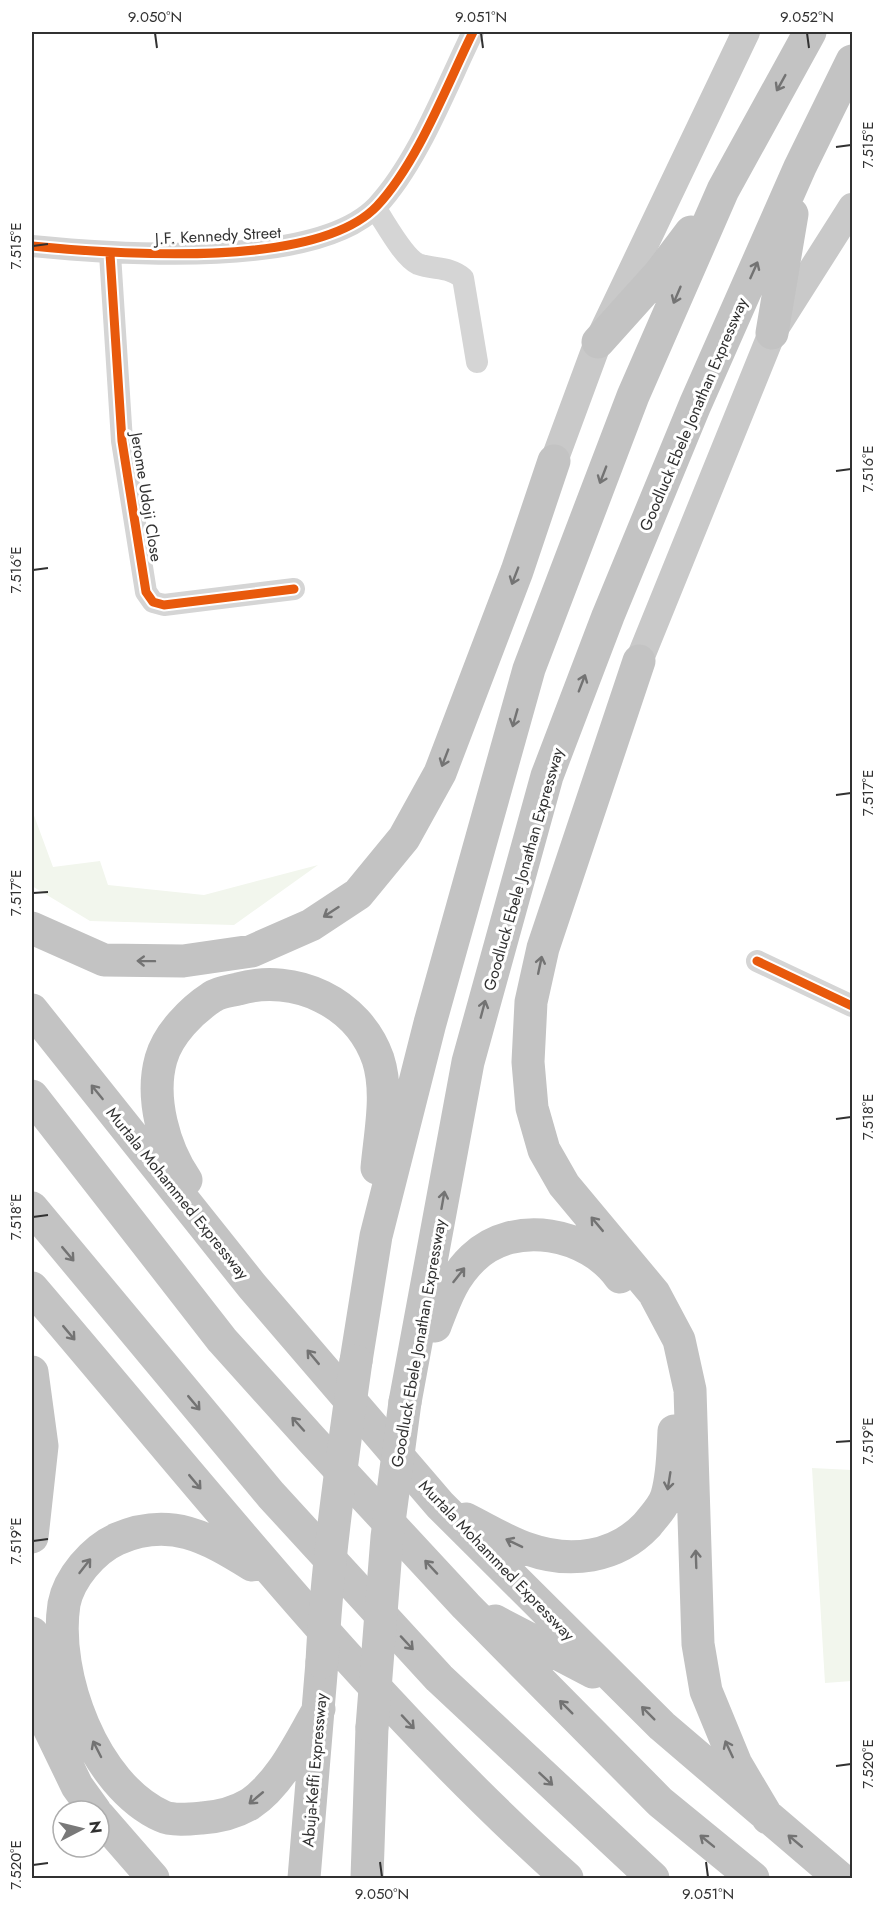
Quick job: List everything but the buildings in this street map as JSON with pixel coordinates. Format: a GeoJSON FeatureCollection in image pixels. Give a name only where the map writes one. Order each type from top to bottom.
{"type":"FeatureCollection","features":[{"type":"Feature","properties":{"kind":"highway"},"geometry":{"type":"LineString","coordinates":[[376,1236],[430,1023],[529,669],[633,396],[723,190],[810,32]]}},
{"type":"Feature","properties":{"kind":"highway","name":"Goodluck Ebele Jonathan Expressway"},"geometry":{"type":"LineString","coordinates":[[366,1878],[372,1727],[387,1537],[407,1394],[468,1062],[547,776],[608,616],[690,417],[800,167],[852,61]]}},
{"type":"Feature","properties":{"kind":"highway"},"geometry":{"type":"LineString","coordinates":[[772,333],[800,167]]}},
{"type":"Feature","properties":{"kind":"highway"},"geometry":{"type":"LineString","coordinates":[[598,342],[660,273],[723,190]]}},
{"type":"Feature","properties":{"kind":"highway"},"geometry":{"type":"LineString","coordinates":[[529,669],[554,461]]}},
{"type":"Feature","properties":{"kind":"highway"},"geometry":{"type":"LineString","coordinates":[[32,927],[104,960],[183,961],[252,951],[311,925],[358,894],[404,838],[440,772],[517,571],[554,461]]}},
{"type":"Feature","properties":{"kind":"highway"},"geometry":{"type":"LineString","coordinates":[[547,776],[639,661]]}},
{"type":"Feature","properties":{"kind":"highway"},"geometry":{"type":"LineString","coordinates":[[639,661],[543,948],[531,1002],[528,1062],[532,1108],[544,1150],[564,1185],[654,1293],[679,1340],[690,1390],[698,1644],[706,1690],[736,1764],[768,1818]]}},
{"type":"Feature","properties":{"kind":"highway"},"geometry":{"type":"LineString","coordinates":[[252,1286],[169,1150],[160,1110],[161,1058],[182,1022],[214,996],[253,985],[294,986],[331,1000],[361,1027],[378,1059],[383,1083],[376,1236]]}},
{"type":"Feature","properties":{"kind":"highway","name":"Murtala Mohammed Expressway"},"geometry":{"type":"LineString","coordinates":[[32,1010],[252,1286],[440,1505],[662,1726],[840,1878]]}},
{"type":"Feature","properties":{"kind":"highway"},"geometry":{"type":"LineString","coordinates":[[32,1096],[222,1340],[466,1606],[660,1802],[753,1878]]}},
{"type":"Feature","properties":{"kind":"highway"},"geometry":{"type":"LineString","coordinates":[[32,1208],[271,1495],[439,1678],[643,1872]]}},
{"type":"Feature","properties":{"kind":"highway"},"geometry":{"type":"LineString","coordinates":[[407,1394],[449,1287],[457,1275],[475,1256],[500,1242],[532,1235],[566,1238],[595,1251],[617,1274],[650,1325],[667,1371],[671,1389],[674,1432],[667,1496],[656,1515],[624,1543],[601,1555],[576,1558],[529,1550],[440,1505]]}},
{"type":"Feature","properties":{"kind":"highway","name":"Abuja-Keffi Expressway"},"geometry":{"type":"LineString","coordinates":[[304,1878],[329,1570],[356,1361],[376,1236]]}},
{"type":"Feature","properties":{"kind":"highway"},"geometry":{"type":"LineString","coordinates":[[32,1288],[277,1580],[463,1782],[549,1867],[567,1878]]}},
{"type":"Feature","properties":{"kind":"highway"},"geometry":{"type":"LineString","coordinates":[[32,1372],[42,1446],[32,1537]]}},
{"type":"Feature","properties":{"kind":"highway"},"geometry":{"type":"LineString","coordinates":[[277,1580],[213,1541],[184,1531],[158,1528],[128,1534],[104,1545],[82,1567],[64,1602],[62,1638],[71,1687],[86,1729],[106,1768],[132,1797],[164,1817],[221,1817],[250,1804],[272,1784],[285,1767],[319,1709]]}},
{"type":"Feature","properties":{"kind":"highway"},"geometry":{"type":"LineString","coordinates":[[466,1606],[623,1688]]}},
{"type":"Feature","properties":{"kind":"highway"},"geometry":{"type":"LineString","coordinates":[[32,1633],[49,1728],[77,1786],[86,1799]]}},
{"type":"Feature","properties":{"kind":"highway"},"geometry":{"type":"LineString","coordinates":[[111,1830],[153,1878]]}},
{"type":"Feature","properties":{"kind":"main road"},"geometry":{"type":"LineString","coordinates":[[554,461],[598,342],[746,32]]}},
{"type":"Feature","properties":{"kind":"main road"},"geometry":{"type":"LineString","coordinates":[[639,661],[772,333],[852,207]]}},
{"type":"Feature","properties":{"kind":"street","name":"J.F. Kennedy Street"},"geometry":{"type":"LineString","coordinates":[[32,246],[110,254],[289,247],[344,228],[375,208],[403,174],[473,32]]}},
{"type":"Feature","properties":{"kind":"street"},"geometry":{"type":"LineString","coordinates":[[375,208],[408,256],[418,264],[454,270],[463,278],[477,362]]}},
{"type":"Feature","properties":{"kind":"street","name":"Jerome Udoji Close"},"geometry":{"type":"LineString","coordinates":[[110,254],[122,441],[146,592],[153,602],[164,605],[294,589]]}},
{"type":"Feature","properties":{"kind":"street"},"geometry":{"type":"LineString","coordinates":[[757,961],[852,1006]]}},
{"type":"Feature","properties":{"kind":"shaded area"},"geometry":{"type":"Polygon","coordinates":[[[32,810],[53,867],[100,861],[108,885],[204,895],[318,865],[234,925],[90,921],[32,886],[32,810]]]}},
{"type":"Feature","properties":{"kind":"shaded area"},"geometry":{"type":"Polygon","coordinates":[[[812,1468],[852,1470],[852,1681],[825,1683],[812,1468]]]}},
{"type":"Feature","properties":{"kind":"cycle path"},"geometry":{"type":"LineString","coordinates":[[32,246],[161,254],[212,253],[263,249],[309,240],[348,226],[377,206],[406,168],[473,32]]}},
{"type":"Feature","properties":{"kind":"cycle path"},"geometry":{"type":"LineString","coordinates":[[110,254],[122,441],[146,592],[153,602],[164,605],[294,589]]}},
{"type":"Feature","properties":{"kind":"cycle path"},"geometry":{"type":"LineString","coordinates":[[757,961],[852,1006]]}}]}
